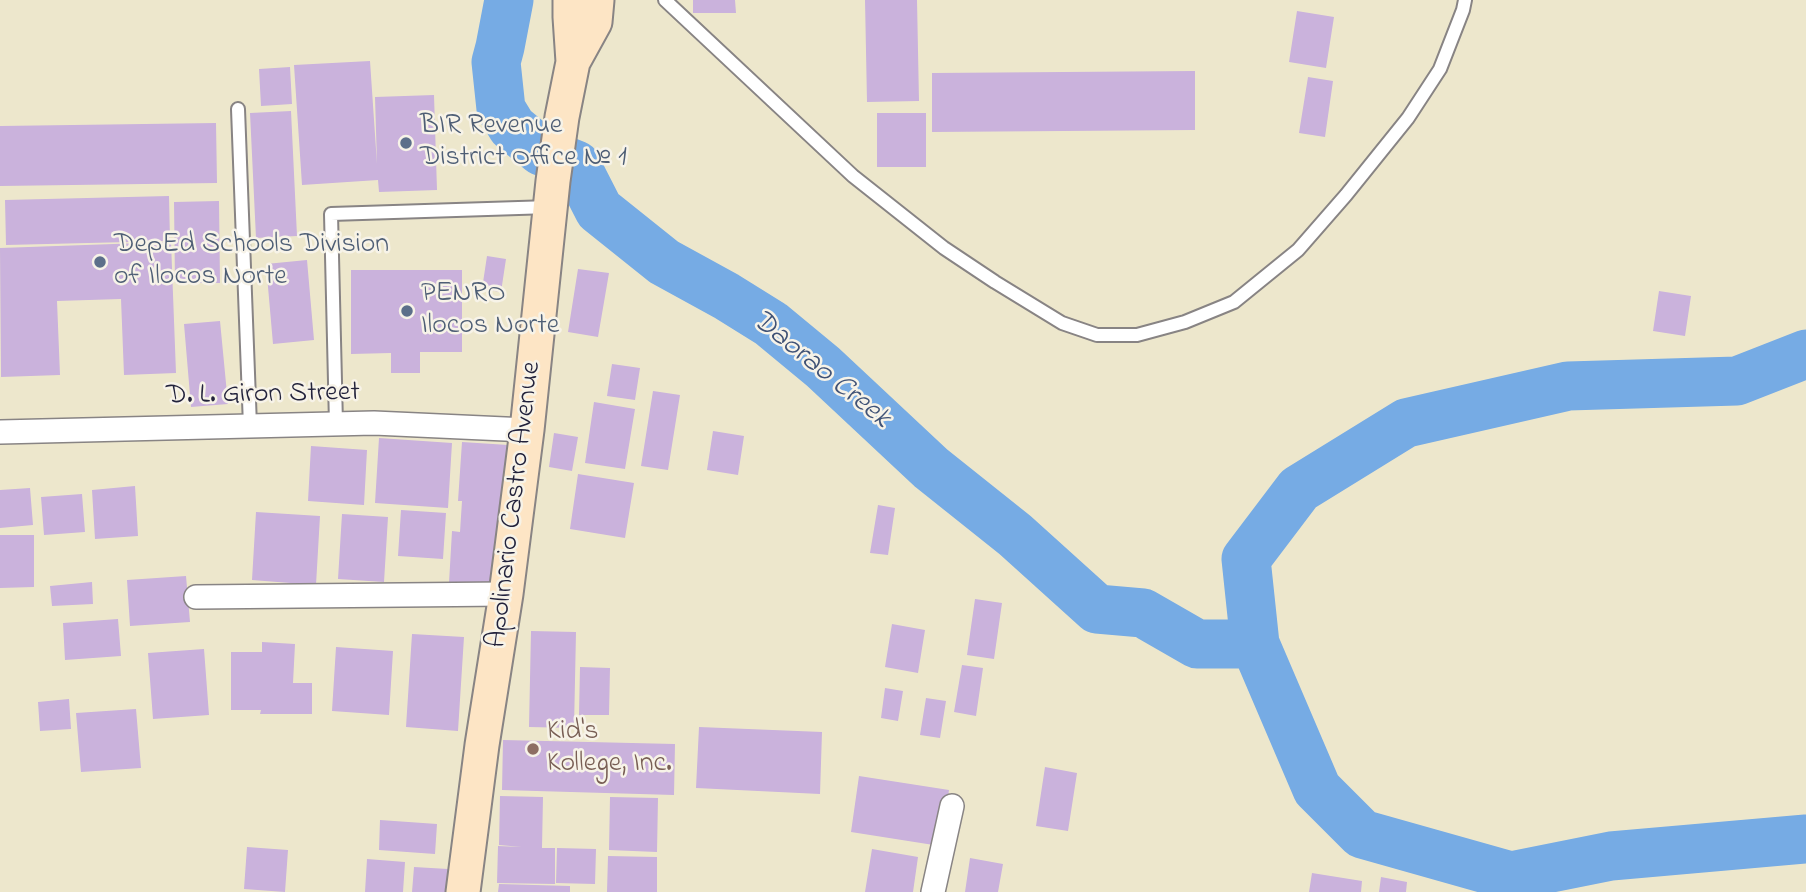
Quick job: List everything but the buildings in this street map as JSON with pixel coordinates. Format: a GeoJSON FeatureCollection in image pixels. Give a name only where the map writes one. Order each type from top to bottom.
{"type":"FeatureCollection","features":[{"type":"Feature","properties":{"kind":"main road"},"geometry":{"type":"LineString","coordinates":[[570,0],[573,62]]}},
{"type":"Feature","properties":{"kind":"main road"},"geometry":{"type":"LineString","coordinates":[[573,62],[595,22],[597,0]]}},
{"type":"Feature","properties":{"kind":"main road","name":"Apolinario Castro Avenue"},"geometry":{"type":"LineString","coordinates":[[463,892],[527,430],[551,194],[573,62]]}},
{"type":"Feature","properties":{"kind":"street","name":"D. L. Giron Street"},"geometry":{"type":"LineString","coordinates":[[0,432],[374,423],[527,430]]}},
{"type":"Feature","properties":{"kind":"street"},"geometry":{"type":"LineString","coordinates":[[196,597],[506,594]]}},
{"type":"Feature","properties":{"kind":"street"},"geometry":{"type":"LineString","coordinates":[[933,892],[952,807]]}},
{"type":"Feature","properties":{"kind":"lane"},"geometry":{"type":"LineString","coordinates":[[665,0],[853,176],[944,247],[1062,323],[1097,335],[1137,335],[1185,322],[1234,302],[1298,250],[1408,118],[1440,69],[1465,0]]}},
{"type":"Feature","properties":{"kind":"lane"},"geometry":{"type":"LineString","coordinates":[[238,109],[250,426]]}},
{"type":"Feature","properties":{"kind":"lane"},"geometry":{"type":"LineString","coordinates":[[336,424],[331,214],[551,194]]}},
{"type":"Feature","properties":{"kind":"waterway","name":"Daorao Creek"},"geometry":{"type":"LineString","coordinates":[[509,0],[496,62],[501,109],[512,127],[541,151],[576,165],[599,210],[664,262],[771,324],[823,367],[931,468],[1015,535],[1097,609],[1143,613],[1197,644],[1255,644]]}},
{"type":"Feature","properties":{"kind":"waterway"},"geometry":{"type":"LineString","coordinates":[[1806,354],[1737,381],[1568,386],[1406,423],[1299,489],[1246,559],[1255,644],[1317,789],[1362,834],[1511,876],[1611,856],[1806,839]]}},
{"type":"Feature","properties":{"kind":"place","name":"BIR Revenue District Office № 1"},"geometry":{"type":"Point","coordinates":[406,143]}},
{"type":"Feature","properties":{"kind":"place","name":"DepEd Schools Division of Ilocos Norte"},"geometry":{"type":"Point","coordinates":[100,262]}},
{"type":"Feature","properties":{"kind":"place","name":"PENRO Ilocos Norte"},"geometry":{"type":"Point","coordinates":[407,311]}},
{"type":"Feature","properties":{"kind":"place","name":"Kid's Kollege, Inc."},"geometry":{"type":"Point","coordinates":[533,749]}}]}
